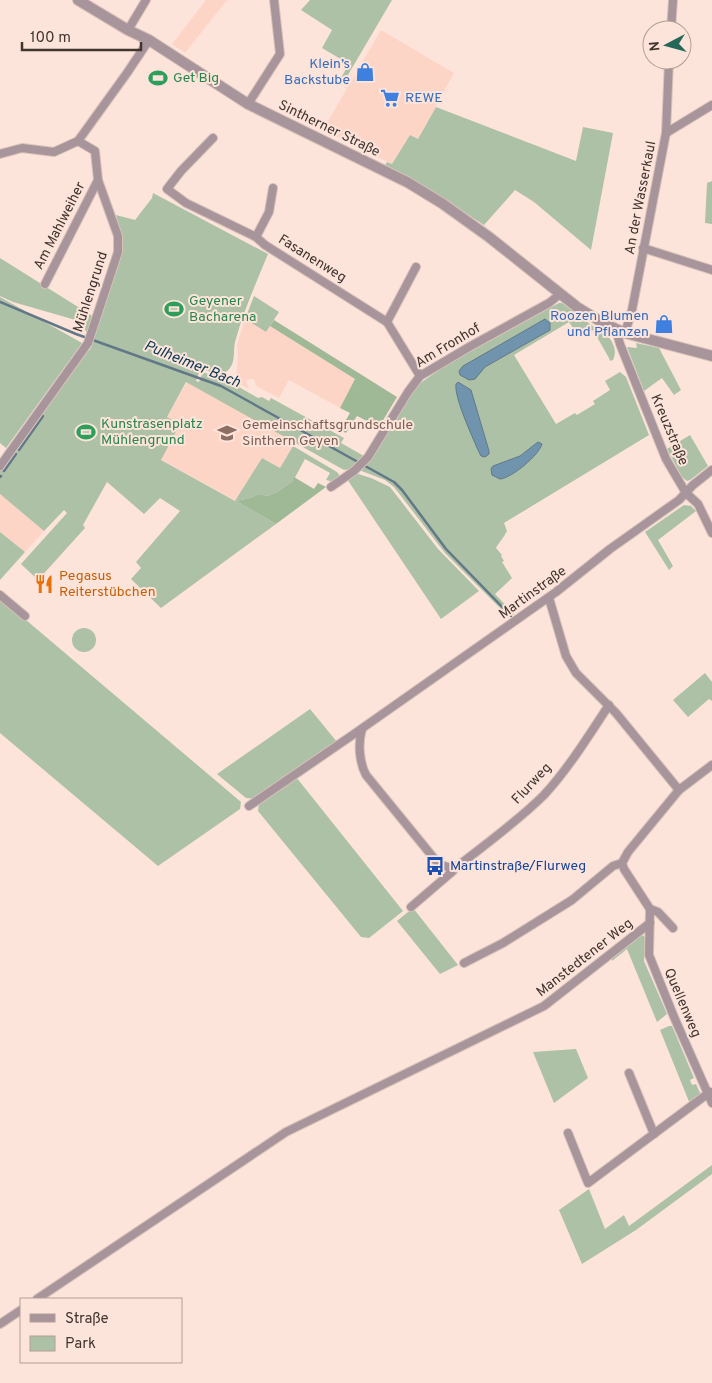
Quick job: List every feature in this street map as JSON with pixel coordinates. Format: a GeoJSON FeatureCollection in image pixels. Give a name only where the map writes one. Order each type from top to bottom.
{"type":"FeatureCollection","features":[{"type":"Feature","properties":{"kind":"street","name":"Sintherner Straße"},"geometry":{"type":"LineString","coordinates":[[78,0],[128,30],[149,40],[248,104],[407,182],[444,204],[594,318],[623,332],[712,356]]}},
{"type":"Feature","properties":{"kind":"street"},"geometry":{"type":"LineString","coordinates":[[128,30],[146,0]]}},
{"type":"Feature","properties":{"kind":"street"},"geometry":{"type":"LineString","coordinates":[[248,104],[280,54],[274,0]]}},
{"type":"Feature","properties":{"kind":"street"},"geometry":{"type":"LineString","coordinates":[[672,20],[673,0]]}},
{"type":"Feature","properties":{"kind":"street"},"geometry":{"type":"LineString","coordinates":[[0,154],[22,148],[54,152],[78,141],[128,73],[149,40]]}},
{"type":"Feature","properties":{"kind":"street","name":"An der Wasserkaul"},"geometry":{"type":"LineString","coordinates":[[623,332],[632,310],[666,133],[669,70]]}},
{"type":"Feature","properties":{"kind":"street"},"geometry":{"type":"LineString","coordinates":[[666,133],[712,105]]}},
{"type":"Feature","properties":{"kind":"street","name":"Fasanenweg"},"geometry":{"type":"LineString","coordinates":[[213,138],[181,171],[167,189],[186,203],[256,238],[387,322],[420,376]]}},
{"type":"Feature","properties":{"kind":"street","name":"Mühlengrund"},"geometry":{"type":"LineString","coordinates":[[0,466],[88,343],[119,245],[118,236],[98,180],[95,151],[78,141]]}},
{"type":"Feature","properties":{"kind":"street","name":"Am Mahlweiher"},"geometry":{"type":"LineString","coordinates":[[45,284],[98,180]]}},
{"type":"Feature","properties":{"kind":"street"},"geometry":{"type":"LineString","coordinates":[[256,238],[269,212],[273,188]]}},
{"type":"Feature","properties":{"kind":"street"},"geometry":{"type":"LineString","coordinates":[[643,248],[712,270]]}},
{"type":"Feature","properties":{"kind":"street"},"geometry":{"type":"LineString","coordinates":[[387,322],[416,267]]}},
{"type":"Feature","properties":{"kind":"street","name":"Am Fronhof"},"geometry":{"type":"LineString","coordinates":[[331,487],[368,457],[420,376],[549,303],[560,294]]}},
{"type":"Feature","properties":{"kind":"street","name":"Kreuzstraße"},"geometry":{"type":"LineString","coordinates":[[623,332],[618,337],[620,344],[660,444],[673,471],[686,493],[698,504],[712,532]]}},
{"type":"Feature","properties":{"kind":"street","name":"Martinstraße"},"geometry":{"type":"LineString","coordinates":[[249,806],[549,598],[610,549],[672,506],[693,485],[712,470]]}},
{"type":"Feature","properties":{"kind":"street"},"geometry":{"type":"LineString","coordinates":[[0,595],[25,616]]}},
{"type":"Feature","properties":{"kind":"street"},"geometry":{"type":"LineString","coordinates":[[549,598],[570,664],[579,677],[609,705],[679,790]]}},
{"type":"Feature","properties":{"kind":"street","name":"Flurweg"},"geometry":{"type":"LineString","coordinates":[[411,907],[444,880],[453,871],[455,866],[501,832],[544,794],[609,705]]}},
{"type":"Feature","properties":{"kind":"street"},"geometry":{"type":"LineString","coordinates":[[362,728],[360,750],[366,775],[437,862],[446,866],[455,866]]}},
{"type":"Feature","properties":{"kind":"street"},"geometry":{"type":"LineString","coordinates":[[464,963],[503,943],[572,900],[613,866],[622,863],[628,852],[679,790],[712,765]]}},
{"type":"Feature","properties":{"kind":"street"},"geometry":{"type":"LineString","coordinates":[[622,863],[624,870],[650,908],[658,912],[673,928]]}},
{"type":"Feature","properties":{"kind":"street","name":"Quellenweg"},"geometry":{"type":"LineString","coordinates":[[650,908],[649,955],[674,1017],[710,1092],[712,1103]]}},
{"type":"Feature","properties":{"kind":"street","name":"Manstedtener Weg"},"geometry":{"type":"LineString","coordinates":[[38,1298],[286,1132],[544,1006],[650,924]]}},
{"type":"Feature","properties":{"kind":"street"},"geometry":{"type":"LineString","coordinates":[[629,1073],[654,1134]]}},
{"type":"Feature","properties":{"kind":"street"},"geometry":{"type":"LineString","coordinates":[[568,1133],[588,1183],[710,1092]]}},
{"type":"Feature","properties":{"kind":"street"},"geometry":{"type":"LineString","coordinates":[[0,1324],[20,1311]]}},
{"type":"Feature","properties":{"kind":"shaded area"},"geometry":{"type":"Polygon","coordinates":[[[206,0],[227,0],[185,53],[172,44],[206,0]]]}},
{"type":"Feature","properties":{"kind":"shaded area","name":"REWE"},"geometry":{"type":"Polygon","coordinates":[[[381,30],[454,73],[418,139],[410,135],[392,164],[323,130],[381,30]]]}},
{"type":"Feature","properties":{"kind":"shaded area"},"geometry":{"type":"Polygon","coordinates":[[[245,319],[266,332],[270,326],[355,379],[340,408],[289,380],[279,398],[256,386],[254,379],[246,380],[249,389],[236,382],[237,345],[245,319]]]}},
{"type":"Feature","properties":{"kind":"shaded area","name":"Gemeinschaftsgrundschule Sinthern Geyen"},"geometry":{"type":"Polygon","coordinates":[[[187,382],[295,442],[280,468],[262,458],[236,501],[160,459],[180,424],[167,417],[187,382]]]}},
{"type":"Feature","properties":{"kind":"shaded area"},"geometry":{"type":"Polygon","coordinates":[[[0,494],[44,531],[25,552],[0,532],[0,494]]]}},
{"type":"Feature","properties":{"kind":"green space"},"geometry":{"type":"Polygon","coordinates":[[[310,0],[392,0],[342,85],[338,83],[349,64],[322,48],[332,30],[301,10],[310,0]]]}},
{"type":"Feature","properties":{"kind":"green space"},"geometry":{"type":"Polygon","coordinates":[[[436,107],[576,161],[583,127],[613,133],[591,250],[534,202],[515,190],[484,225],[440,197],[384,167],[387,162],[392,164],[410,135],[418,139],[436,107]]]}},
{"type":"Feature","properties":{"kind":"green space"},"geometry":{"type":"Polygon","coordinates":[[[712,181],[712,224],[705,223],[707,183],[712,181]]]}},
{"type":"Feature","properties":{"kind":"green space"},"geometry":{"type":"Polygon","coordinates":[[[153,193],[268,254],[242,320],[235,342],[232,365],[221,374],[201,368],[196,381],[199,382],[203,372],[218,378],[221,377],[258,398],[262,397],[269,401],[271,398],[344,438],[341,443],[364,456],[351,469],[344,470],[186,382],[167,417],[180,424],[161,460],[235,501],[262,458],[280,468],[293,446],[337,472],[340,476],[334,482],[326,480],[330,473],[305,459],[293,481],[277,492],[267,496],[259,494],[236,501],[276,524],[161,608],[131,579],[141,568],[136,562],[180,511],[160,498],[144,514],[107,482],[83,525],[85,528],[38,580],[21,564],[67,513],[64,510],[44,531],[0,494],[0,471],[87,349],[89,351],[92,346],[122,241],[116,215],[135,220],[152,198],[153,193]]]}},
{"type":"Feature","properties":{"kind":"green space"},"geometry":{"type":"Polygon","coordinates":[[[0,258],[94,317],[88,334],[79,321],[13,302],[0,296],[0,258]]]}},
{"type":"Feature","properties":{"kind":"green space"},"geometry":{"type":"Polygon","coordinates":[[[254,296],[279,312],[266,332],[245,319],[254,296]]]}},
{"type":"Feature","properties":{"kind":"green space"},"geometry":{"type":"Polygon","coordinates":[[[0,297],[82,343],[6,448],[0,443],[0,297]]]}},
{"type":"Feature","properties":{"kind":"green space"},"geometry":{"type":"Polygon","coordinates":[[[562,303],[602,333],[604,332],[612,341],[615,352],[613,360],[610,361],[593,330],[579,337],[569,322],[514,355],[556,424],[575,413],[577,415],[595,404],[593,401],[610,390],[605,381],[620,372],[626,377],[649,435],[504,523],[507,531],[496,548],[502,555],[504,561],[502,562],[512,578],[495,594],[514,614],[509,617],[445,553],[394,487],[385,480],[359,470],[419,384],[453,360],[562,303]]]}},
{"type":"Feature","properties":{"kind":"green space"},"geometry":{"type":"Polygon","coordinates":[[[274,320],[397,397],[379,427],[357,416],[346,433],[340,430],[350,413],[340,408],[355,379],[270,326],[274,320]]]}},
{"type":"Feature","properties":{"kind":"green space"},"geometry":{"type":"Polygon","coordinates":[[[636,343],[659,348],[681,390],[674,395],[662,378],[644,391],[627,347],[637,348],[636,343]]]}},
{"type":"Feature","properties":{"kind":"green space"},"geometry":{"type":"Polygon","coordinates":[[[690,435],[708,466],[687,481],[682,477],[667,449],[690,435]]]}},
{"type":"Feature","properties":{"kind":"green space"},"geometry":{"type":"Polygon","coordinates":[[[355,473],[390,487],[438,549],[479,591],[441,619],[347,479],[355,473]]]}},
{"type":"Feature","properties":{"kind":"green space"},"geometry":{"type":"Polygon","coordinates":[[[294,477],[314,489],[318,483],[326,487],[276,524],[236,501],[259,494],[267,496],[277,492],[293,481],[294,477]]]}},
{"type":"Feature","properties":{"kind":"green space"},"geometry":{"type":"Polygon","coordinates":[[[684,505],[691,506],[696,511],[658,540],[673,566],[669,570],[645,532],[684,505]]]}},
{"type":"Feature","properties":{"kind":"green space"},"geometry":{"type":"Polygon","coordinates":[[[0,532],[25,552],[0,580],[0,532]]]}},
{"type":"Feature","properties":{"kind":"green space"},"geometry":{"type":"Polygon","coordinates":[[[0,598],[241,802],[240,809],[158,866],[0,733],[0,598]]]}},
{"type":"Feature","properties":{"kind":"green space"},"geometry":{"type":"Polygon","coordinates":[[[84,628],[93,631],[96,640],[93,649],[84,652],[75,649],[72,640],[75,631],[84,628]]]}},
{"type":"Feature","properties":{"kind":"green space"},"geometry":{"type":"Polygon","coordinates":[[[705,673],[712,682],[712,701],[709,699],[688,717],[673,700],[705,673]]]}},
{"type":"Feature","properties":{"kind":"green space"},"geometry":{"type":"Polygon","coordinates":[[[310,709],[337,742],[255,799],[246,798],[217,774],[310,709]]]}},
{"type":"Feature","properties":{"kind":"green space"},"geometry":{"type":"Polygon","coordinates":[[[296,777],[403,911],[369,938],[361,937],[258,811],[259,803],[296,777]]]}},
{"type":"Feature","properties":{"kind":"green space"},"geometry":{"type":"Polygon","coordinates":[[[413,908],[458,965],[440,974],[397,921],[413,908]]]}},
{"type":"Feature","properties":{"kind":"green space"},"geometry":{"type":"Polygon","coordinates":[[[642,935],[645,937],[644,961],[667,1014],[657,1022],[627,949],[612,961],[612,959],[642,935]]]}},
{"type":"Feature","properties":{"kind":"green space"},"geometry":{"type":"Polygon","coordinates":[[[672,1026],[694,1078],[690,1080],[692,1085],[696,1084],[701,1095],[690,1104],[660,1030],[672,1026]]]}},
{"type":"Feature","properties":{"kind":"green space"},"geometry":{"type":"Polygon","coordinates":[[[576,1049],[588,1078],[554,1103],[533,1052],[576,1049]]]}},
{"type":"Feature","properties":{"kind":"green space"},"geometry":{"type":"Polygon","coordinates":[[[712,1165],[712,1174],[636,1230],[582,1264],[559,1210],[589,1189],[605,1229],[624,1215],[629,1226],[712,1165]]]}},
{"type":"Feature","properties":{"kind":"water"},"geometry":{"type":"Polygon","coordinates":[[[545,319],[550,323],[550,330],[485,367],[475,379],[469,380],[460,375],[459,371],[463,366],[545,319]]]}},
{"type":"Feature","properties":{"kind":"water"},"geometry":{"type":"Polygon","coordinates":[[[458,382],[471,390],[489,451],[489,454],[485,457],[481,456],[478,450],[460,407],[456,390],[458,382]]]}},
{"type":"Feature","properties":{"kind":"water"},"geometry":{"type":"Polygon","coordinates":[[[538,442],[542,444],[540,449],[531,460],[518,470],[500,479],[492,475],[491,469],[493,466],[520,456],[538,442]]]}},
{"type":"Feature","properties":{"kind":"waterway","name":"Pulheimer Bach"},"geometry":{"type":"LineString","coordinates":[[0,302],[76,334],[221,386],[394,482],[446,549],[511,616]]}},
{"type":"Feature","properties":{"kind":"waterway"},"geometry":{"type":"LineString","coordinates":[[19,450],[43,416]]}},
{"type":"Feature","properties":{"kind":"waterway"},"geometry":{"type":"LineString","coordinates":[[4,471],[16,454]]}},
{"type":"Feature","properties":{"kind":"place","name":"Klein’s Backstube"},"geometry":{"type":"Point","coordinates":[365,72]}},
{"type":"Feature","properties":{"kind":"place","name":"Get Big"},"geometry":{"type":"Point","coordinates":[158,78]}},
{"type":"Feature","properties":{"kind":"place","name":"REWE"},"geometry":{"type":"Point","coordinates":[390,98]}},
{"type":"Feature","properties":{"kind":"place","name":"Geyener Bacharena"},"geometry":{"type":"Point","coordinates":[174,309]}},
{"type":"Feature","properties":{"kind":"place","name":"Roozen Blumen und Pflanzen"},"geometry":{"type":"Point","coordinates":[664,324]}},
{"type":"Feature","properties":{"kind":"place","name":"Kunstrasenplatz Mühlengrund"},"geometry":{"type":"Point","coordinates":[86,432]}},
{"type":"Feature","properties":{"kind":"place","name":"Gemeinschaftsgrundschule Sinthern Geyen"},"geometry":{"type":"Point","coordinates":[227,433]}},
{"type":"Feature","properties":{"kind":"place","name":"Pegasus Reiterstübchen"},"geometry":{"type":"Point","coordinates":[44,584]}},
{"type":"Feature","properties":{"kind":"place","name":"Martinstraße/Flurweg"},"geometry":{"type":"Point","coordinates":[435,866]}}]}
